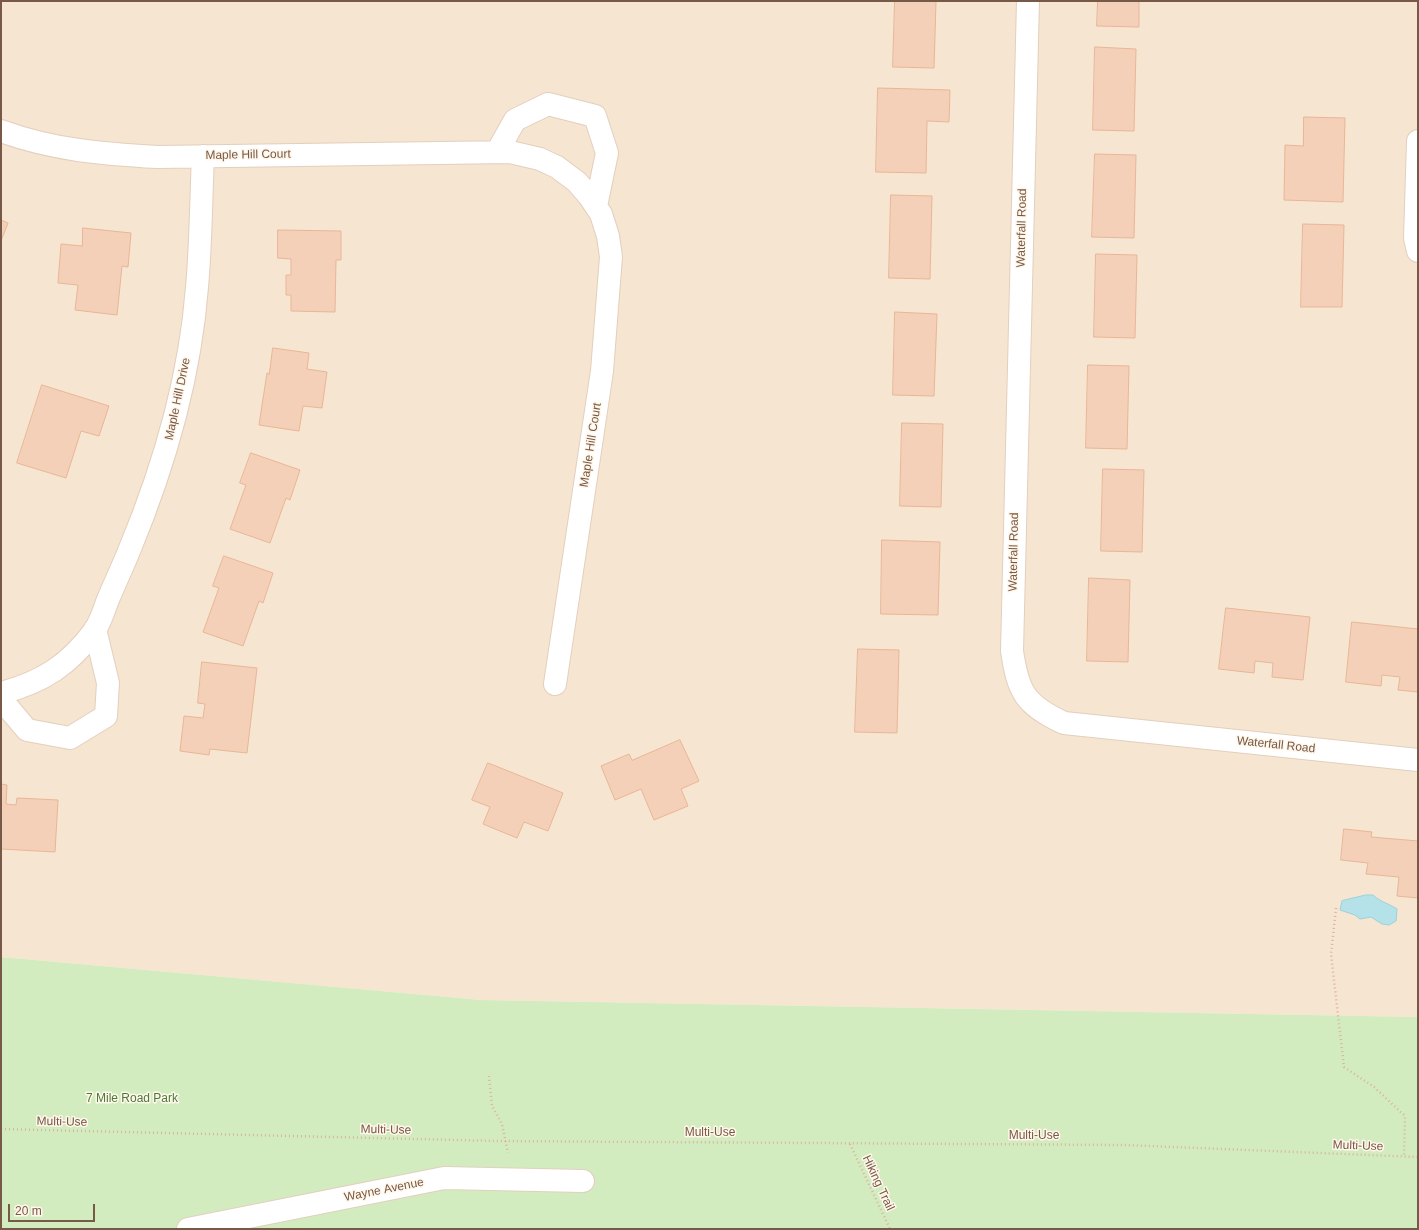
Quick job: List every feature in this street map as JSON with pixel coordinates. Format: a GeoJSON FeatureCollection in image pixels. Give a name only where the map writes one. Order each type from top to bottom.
{"type":"FeatureCollection","features":[{"type":"Feature","properties":{"kind":"street","name":"Waterfall Road"},"geometry":{"type":"LineString","coordinates":[[1028,1],[1012,651],[1016,678],[1020,688],[1030,702],[1043,713],[1064,723],[1418,760]]}},
{"type":"Feature","properties":{"kind":"street"},"geometry":{"type":"LineString","coordinates":[[497,152],[515,120],[548,104],[595,116],[607,153],[596,206]]}},
{"type":"Feature","properties":{"kind":"street","name":"Maple Hill Court"},"geometry":{"type":"LineString","coordinates":[[1,131],[53,146],[102,154],[158,157],[510,152],[540,159],[557,167],[576,182],[589,196],[601,214],[608,236],[611,257],[602,371],[555,684]]}},
{"type":"Feature","properties":{"kind":"street"},"geometry":{"type":"LineString","coordinates":[[1418,141],[1415,238],[1418,251]]}},
{"type":"Feature","properties":{"kind":"street","name":"Maple Hill Drive"},"geometry":{"type":"LineString","coordinates":[[1,692],[22,687],[41,680],[58,669],[95,629],[139,526],[168,445],[181,394],[197,287],[203,156]]}},
{"type":"Feature","properties":{"kind":"street"},"geometry":{"type":"LineString","coordinates":[[1,699],[27,730],[70,738],[106,716],[108,683],[95,629]]}},
{"type":"Feature","properties":{"kind":"street","name":"Wayne Avenue"},"geometry":{"type":"LineString","coordinates":[[188,1229],[444,1178],[583,1181]]}},
{"type":"Feature","properties":{"kind":"path"},"geometry":{"type":"LineString","coordinates":[[1336,908],[1331,954],[1344,1067],[1374,1087],[1405,1116],[1404,1157]]}},
{"type":"Feature","properties":{"kind":"path"},"geometry":{"type":"LineString","coordinates":[[489,1076],[492,1106],[502,1124],[506,1141]]}},
{"type":"Feature","properties":{"kind":"path","name":"Multi-Use"},"geometry":{"type":"LineString","coordinates":[[1,1129],[506,1141],[1125,1145],[1418,1157]]}},
{"type":"Feature","properties":{"kind":"path","name":"Hiking Trail"},"geometry":{"type":"LineString","coordinates":[[850,1144],[890,1229]]}},
{"type":"Feature","properties":{"kind":"shaded area"},"geometry":{"type":"Polygon","coordinates":[[[1,1],[1418,1],[1418,1017],[481,1000],[1,957],[1,1]]]}},
{"type":"Feature","properties":{"kind":"green space","name":"7 Mile Road Park"},"geometry":{"type":"Polygon","coordinates":[[[1,957],[481,1000],[1418,1017],[1418,1229],[1,1229],[1,957]]]}},
{"type":"Feature","properties":{"kind":"water"},"geometry":{"type":"Polygon","coordinates":[[[1366,895],[1373,895],[1379,900],[1397,909],[1396,921],[1389,925],[1382,924],[1371,917],[1360,919],[1355,915],[1340,910],[1342,901],[1366,895]]]}},
{"type":"Feature","properties":{"kind":"building"},"geometry":{"type":"Polygon","coordinates":[[[895,1],[936,1],[934,68],[893,67],[895,1]]]}},
{"type":"Feature","properties":{"kind":"building"},"geometry":{"type":"Polygon","coordinates":[[[1098,1],[1139,1],[1139,27],[1097,26],[1098,1]]]}},
{"type":"Feature","properties":{"kind":"building"},"geometry":{"type":"Polygon","coordinates":[[[1095,47],[1136,49],[1134,131],[1093,130],[1095,47]]]}},
{"type":"Feature","properties":{"kind":"building"},"geometry":{"type":"Polygon","coordinates":[[[878,88],[950,90],[949,122],[927,121],[926,173],[876,172],[878,88]]]}},
{"type":"Feature","properties":{"kind":"building"},"geometry":{"type":"Polygon","coordinates":[[[1304,117],[1345,118],[1343,202],[1284,200],[1285,145],[1303,146],[1304,117]]]}},
{"type":"Feature","properties":{"kind":"building"},"geometry":{"type":"Polygon","coordinates":[[[1095,154],[1136,155],[1134,238],[1092,237],[1095,154]]]}},
{"type":"Feature","properties":{"kind":"building"},"geometry":{"type":"Polygon","coordinates":[[[891,195],[932,196],[930,279],[889,278],[891,195]]]}},
{"type":"Feature","properties":{"kind":"building"},"geometry":{"type":"Polygon","coordinates":[[[1,220],[8,223],[1,241],[1,220]]]}},
{"type":"Feature","properties":{"kind":"building"},"geometry":{"type":"Polygon","coordinates":[[[1303,224],[1344,225],[1342,307],[1301,307],[1303,224]]]}},
{"type":"Feature","properties":{"kind":"building"},"geometry":{"type":"Polygon","coordinates":[[[83,228],[131,233],[128,267],[122,266],[117,315],[75,310],[78,285],[58,283],[61,244],[82,246],[83,228]]]}},
{"type":"Feature","properties":{"kind":"building"},"geometry":{"type":"Polygon","coordinates":[[[278,230],[341,231],[341,260],[336,260],[335,312],[291,311],[291,295],[286,295],[286,275],[291,275],[291,259],[278,258],[278,230]]]}},
{"type":"Feature","properties":{"kind":"building"},"geometry":{"type":"Polygon","coordinates":[[[1096,254],[1137,255],[1135,338],[1094,337],[1096,254]]]}},
{"type":"Feature","properties":{"kind":"building"},"geometry":{"type":"Polygon","coordinates":[[[895,312],[937,314],[934,396],[893,395],[895,312]]]}},
{"type":"Feature","properties":{"kind":"building"},"geometry":{"type":"Polygon","coordinates":[[[273,348],[309,353],[307,369],[327,372],[322,408],[303,406],[299,431],[259,425],[267,373],[269,374],[273,348]]]}},
{"type":"Feature","properties":{"kind":"building"},"geometry":{"type":"Polygon","coordinates":[[[1088,365],[1129,366],[1127,449],[1086,448],[1088,365]]]}},
{"type":"Feature","properties":{"kind":"building"},"geometry":{"type":"Polygon","coordinates":[[[42,385],[109,406],[99,436],[81,431],[66,478],[17,463],[42,385]]]}},
{"type":"Feature","properties":{"kind":"building"},"geometry":{"type":"Polygon","coordinates":[[[902,423],[943,424],[941,507],[900,506],[902,423]]]}},
{"type":"Feature","properties":{"kind":"building"},"geometry":{"type":"Polygon","coordinates":[[[251,453],[300,470],[290,500],[286,498],[270,543],[230,529],[246,485],[240,483],[251,453]]]}},
{"type":"Feature","properties":{"kind":"building"},"geometry":{"type":"Polygon","coordinates":[[[1103,469],[1144,470],[1142,552],[1101,551],[1103,469]]]}},
{"type":"Feature","properties":{"kind":"building"},"geometry":{"type":"Polygon","coordinates":[[[882,540],[940,542],[938,615],[881,614],[882,540]]]}},
{"type":"Feature","properties":{"kind":"building"},"geometry":{"type":"Polygon","coordinates":[[[224,556],[273,573],[263,603],[259,601],[243,646],[203,632],[219,588],[213,586],[224,556]]]}},
{"type":"Feature","properties":{"kind":"building"},"geometry":{"type":"Polygon","coordinates":[[[1089,578],[1130,580],[1128,662],[1087,661],[1089,578]]]}},
{"type":"Feature","properties":{"kind":"building"},"geometry":{"type":"Polygon","coordinates":[[[1226,608],[1310,617],[1303,680],[1272,677],[1273,663],[1255,661],[1254,673],[1219,669],[1226,608]]]}},
{"type":"Feature","properties":{"kind":"building"},"geometry":{"type":"Polygon","coordinates":[[[1352,622],[1418,629],[1418,692],[1398,690],[1400,677],[1382,675],[1381,686],[1346,682],[1352,622]]]}},
{"type":"Feature","properties":{"kind":"building"},"geometry":{"type":"Polygon","coordinates":[[[858,649],[899,650],[897,733],[855,732],[858,649]]]}},
{"type":"Feature","properties":{"kind":"building"},"geometry":{"type":"Polygon","coordinates":[[[202,662],[257,668],[247,753],[210,749],[209,755],[180,751],[184,716],[203,718],[205,704],[198,703],[202,662]]]}},
{"type":"Feature","properties":{"kind":"building"},"geometry":{"type":"Polygon","coordinates":[[[680,740],[699,781],[681,789],[688,806],[654,820],[641,789],[615,800],[601,766],[629,754],[632,760],[680,740]]]}},
{"type":"Feature","properties":{"kind":"building"},"geometry":{"type":"Polygon","coordinates":[[[488,763],[563,793],[548,831],[524,822],[517,838],[483,824],[490,807],[472,800],[488,763]]]}},
{"type":"Feature","properties":{"kind":"building"},"geometry":{"type":"Polygon","coordinates":[[[1,784],[7,785],[6,804],[16,805],[17,798],[58,800],[55,852],[1,849],[1,784]]]}},
{"type":"Feature","properties":{"kind":"building"},"geometry":{"type":"Polygon","coordinates":[[[1344,829],[1372,832],[1371,837],[1418,841],[1418,898],[1397,896],[1399,877],[1366,874],[1368,863],[1341,860],[1344,829]]]}}]}
